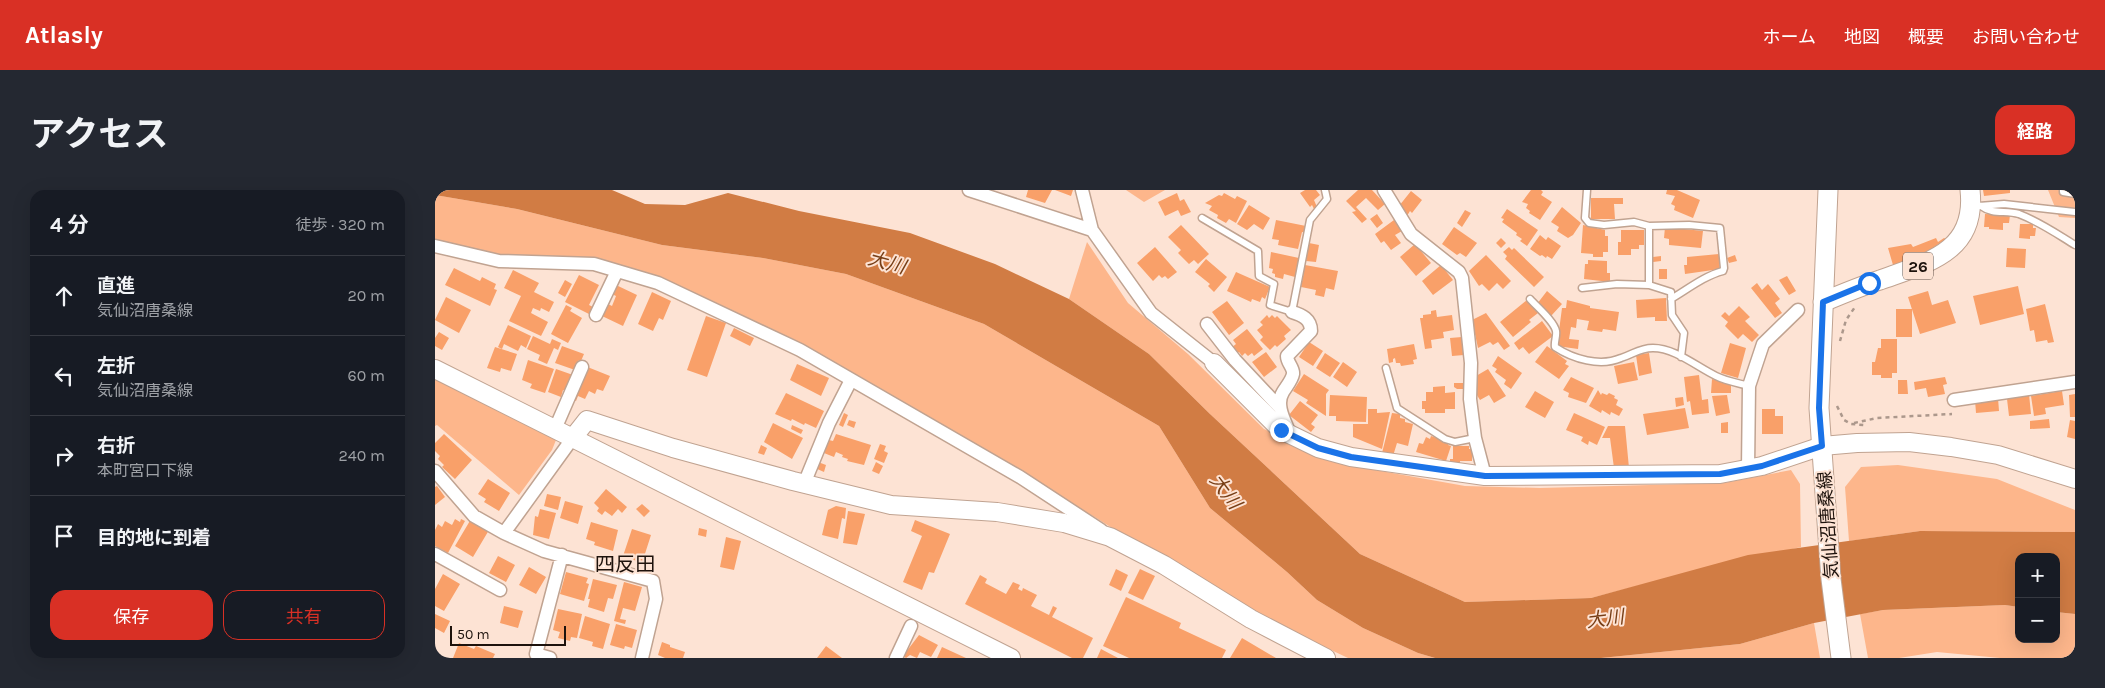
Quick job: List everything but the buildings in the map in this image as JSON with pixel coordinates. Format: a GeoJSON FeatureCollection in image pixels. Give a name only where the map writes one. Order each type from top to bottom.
{"type":"FeatureCollection","features":[{"type":"Feature","properties":{"kind":"main road","name":"気仙沼唐桑線"},"geometry":{"type":"LineString","coordinates":[[1827,190],[1819,408],[1831,579],[1841,658]]}},
{"type":"Feature","properties":{"kind":"main road","name":"26"},"geometry":{"type":"LineString","coordinates":[[1823,302],[1869,283],[1926,264],[1947,252],[1961,239],[1968,225],[1974,200]]}},
{"type":"Feature","properties":{"kind":"street"},"geometry":{"type":"LineString","coordinates":[[969,190],[1093,230]]}},
{"type":"Feature","properties":{"kind":"street"},"geometry":{"type":"LineString","coordinates":[[1082,190],[1093,230],[1151,313],[1214,363],[1281,430],[1318,448],[1351,457],[1485,476],[1720,474],[1749,469],[1822,446],[1909,442],[1998,455],[2075,479]]}},
{"type":"Feature","properties":{"kind":"street"},"geometry":{"type":"LineString","coordinates":[[1384,190],[1411,234],[1459,272],[1462,278],[1471,363],[1470,399],[1475,438],[1485,476]]}},
{"type":"Feature","properties":{"kind":"street"},"geometry":{"type":"LineString","coordinates":[[435,246],[499,261],[594,264],[658,283],[795,347],[1020,477],[1111,536],[1164,565],[1251,619],[1326,658]]}},
{"type":"Feature","properties":{"kind":"street"},"geometry":{"type":"LineString","coordinates":[[596,315],[617,271]]}},
{"type":"Feature","properties":{"kind":"street"},"geometry":{"type":"LineString","coordinates":[[1749,469],[1749,386],[1763,344],[1798,310]]}},
{"type":"Feature","properties":{"kind":"street"},"geometry":{"type":"LineString","coordinates":[[1290,434],[1280,408],[1280,398],[1293,376],[1293,371],[1287,362],[1287,356],[1311,331],[1311,326],[1307,319],[1292,312]]}},
{"type":"Feature","properties":{"kind":"street"},"geometry":{"type":"LineString","coordinates":[[1207,324],[1235,360],[1280,408]]}},
{"type":"Feature","properties":{"kind":"street"},"geometry":{"type":"LineString","coordinates":[[555,429],[583,367]]}},
{"type":"Feature","properties":{"kind":"street"},"geometry":{"type":"LineString","coordinates":[[435,369],[1011,658]]}},
{"type":"Feature","properties":{"kind":"street"},"geometry":{"type":"LineString","coordinates":[[804,484],[829,423],[851,380]]}},
{"type":"Feature","properties":{"kind":"street"},"geometry":{"type":"LineString","coordinates":[[1960,400],[2075,382]]}},
{"type":"Feature","properties":{"kind":"street"},"geometry":{"type":"LineString","coordinates":[[504,533],[587,420],[673,448],[804,484],[891,505],[997,512],[1064,523],[1111,536]]}},
{"type":"Feature","properties":{"kind":"street"},"geometry":{"type":"LineString","coordinates":[[435,471],[474,516],[504,533],[562,556],[653,581],[656,599],[642,658]]}},
{"type":"Feature","properties":{"kind":"street"},"geometry":{"type":"LineString","coordinates":[[435,554],[500,590]]}},
{"type":"Feature","properties":{"kind":"street"},"geometry":{"type":"LineString","coordinates":[[550,658],[535,654],[562,556]]}},
{"type":"Feature","properties":{"kind":"street"},"geometry":{"type":"LineString","coordinates":[[898,657],[911,626]]}},
{"type":"Feature","properties":{"kind":"lane"},"geometry":{"type":"LineString","coordinates":[[1202,218],[1257,251],[1259,276],[1274,284],[1270,305],[1292,312],[1310,220],[1327,199],[1325,190]]}},
{"type":"Feature","properties":{"kind":"lane"},"geometry":{"type":"LineString","coordinates":[[1587,190],[1585,218],[1589,223],[1604,225],[1634,222],[1649,226],[1689,225],[1720,228],[1723,271],[1708,275],[1703,281],[1671,299]]}},
{"type":"Feature","properties":{"kind":"lane"},"geometry":{"type":"LineString","coordinates":[[2063,190],[2063,192],[2075,194]]}},
{"type":"Feature","properties":{"kind":"lane"},"geometry":{"type":"LineString","coordinates":[[1974,200],[2075,212]]}},
{"type":"Feature","properties":{"kind":"lane"},"geometry":{"type":"LineString","coordinates":[[1974,200],[1988,212],[2016,213],[2040,222],[2075,245]]}},
{"type":"Feature","properties":{"kind":"lane"},"geometry":{"type":"LineString","coordinates":[[1649,226],[1649,285]]}},
{"type":"Feature","properties":{"kind":"lane"},"geometry":{"type":"LineString","coordinates":[[1582,288],[1617,284],[1649,285],[1671,292],[1672,315],[1684,333],[1681,357]]}},
{"type":"Feature","properties":{"kind":"lane"},"geometry":{"type":"LineString","coordinates":[[1530,299],[1541,313],[1552,322],[1556,332],[1555,347],[1566,354],[1586,360],[1605,361],[1621,359],[1635,350],[1662,349],[1717,377],[1749,386]]}},
{"type":"Feature","properties":{"kind":"lane"},"geometry":{"type":"LineString","coordinates":[[1386,368],[1397,408],[1445,439],[1455,442],[1475,438]]}},
{"type":"Feature","properties":{"kind":"path"},"geometry":{"type":"LineString","coordinates":[[1839,342],[1846,320],[1859,301]]}},
{"type":"Feature","properties":{"kind":"path"},"geometry":{"type":"LineString","coordinates":[[1837,397],[1837,406],[1844,420],[1851,424],[1877,418],[1943,416],[1961,413],[1960,400]]}},
{"type":"Feature","properties":{"kind":"shaded area"},"geometry":{"type":"Polygon","coordinates":[[[1126,190],[1165,190],[1144,202],[1126,190]]]}},
{"type":"Feature","properties":{"kind":"shaded area"},"geometry":{"type":"Polygon","coordinates":[[[2048,190],[2075,190],[2075,218],[2059,217],[2048,190]]]}},
{"type":"Feature","properties":{"kind":"shaded area"},"geometry":{"type":"Polygon","coordinates":[[[435,195],[517,209],[662,245],[763,258],[846,274],[984,324],[1159,426],[1210,508],[1287,572],[1317,600],[1363,628],[1418,653],[1435,658],[1348,658],[1274,623],[1192,578],[1093,516],[800,350],[658,283],[594,264],[492,260],[435,246],[435,195]]]}},
{"type":"Feature","properties":{"kind":"shaded area"},"geometry":{"type":"Polygon","coordinates":[[[1087,242],[1128,303],[1188,354],[1264,429],[1323,456],[1364,468],[1465,486],[1540,488],[1724,483],[1791,470],[1800,484],[1801,547],[1591,598],[1465,602],[1360,554],[1210,414],[1149,354],[1069,299],[1087,242]]]}},
{"type":"Feature","properties":{"kind":"shaded area"},"geometry":{"type":"Polygon","coordinates":[[[435,373],[562,425],[552,450],[519,495],[437,425],[435,426],[435,373]]]}},
{"type":"Feature","properties":{"kind":"shaded area"},"geometry":{"type":"Polygon","coordinates":[[[1898,465],[1997,479],[2075,510],[2075,532],[1920,531],[1849,541],[1845,487],[1861,467],[1898,465]]]}},
{"type":"Feature","properties":{"kind":"shaded area"},"geometry":{"type":"Polygon","coordinates":[[[2005,605],[2015,606],[2015,643],[2060,643],[2060,612],[2075,614],[2075,658],[2000,658],[1937,652],[1899,658],[1868,658],[1860,614],[1883,610],[2005,605]]]}},
{"type":"Feature","properties":{"kind":"shaded area"},"geometry":{"type":"Polygon","coordinates":[[[1814,623],[1820,658],[1601,658],[1740,644],[1814,623]]]}},
{"type":"Feature","properties":{"kind":"water","name":"大川"},"geometry":{"type":"Polygon","coordinates":[[[435,190],[612,190],[645,204],[685,205],[728,193],[799,211],[910,233],[995,264],[1069,299],[1149,354],[1210,414],[1360,554],[1465,602],[1591,598],[1748,555],[1920,531],[2075,532],[2075,614],[2060,612],[2060,553],[2015,553],[2015,606],[2005,605],[1883,610],[1814,623],[1740,644],[1601,658],[1435,658],[1418,653],[1363,628],[1317,600],[1287,572],[1210,508],[1159,426],[984,324],[846,274],[763,258],[662,245],[517,209],[435,195],[435,190]]]}},
{"type":"Feature","properties":{"kind":"district","name":"四反田"},"geometry":{"type":"Point","coordinates":[625,564]}},
{"type":"Feature","properties":{"kind":"route"},"geometry":{"type":"LineString","coordinates":[[1281,430],[1318,448],[1351,457],[1485,476],[1720,474],[1762,466],[1822,446],[1819,408],[1823,302],[1869,283]]}}]}
